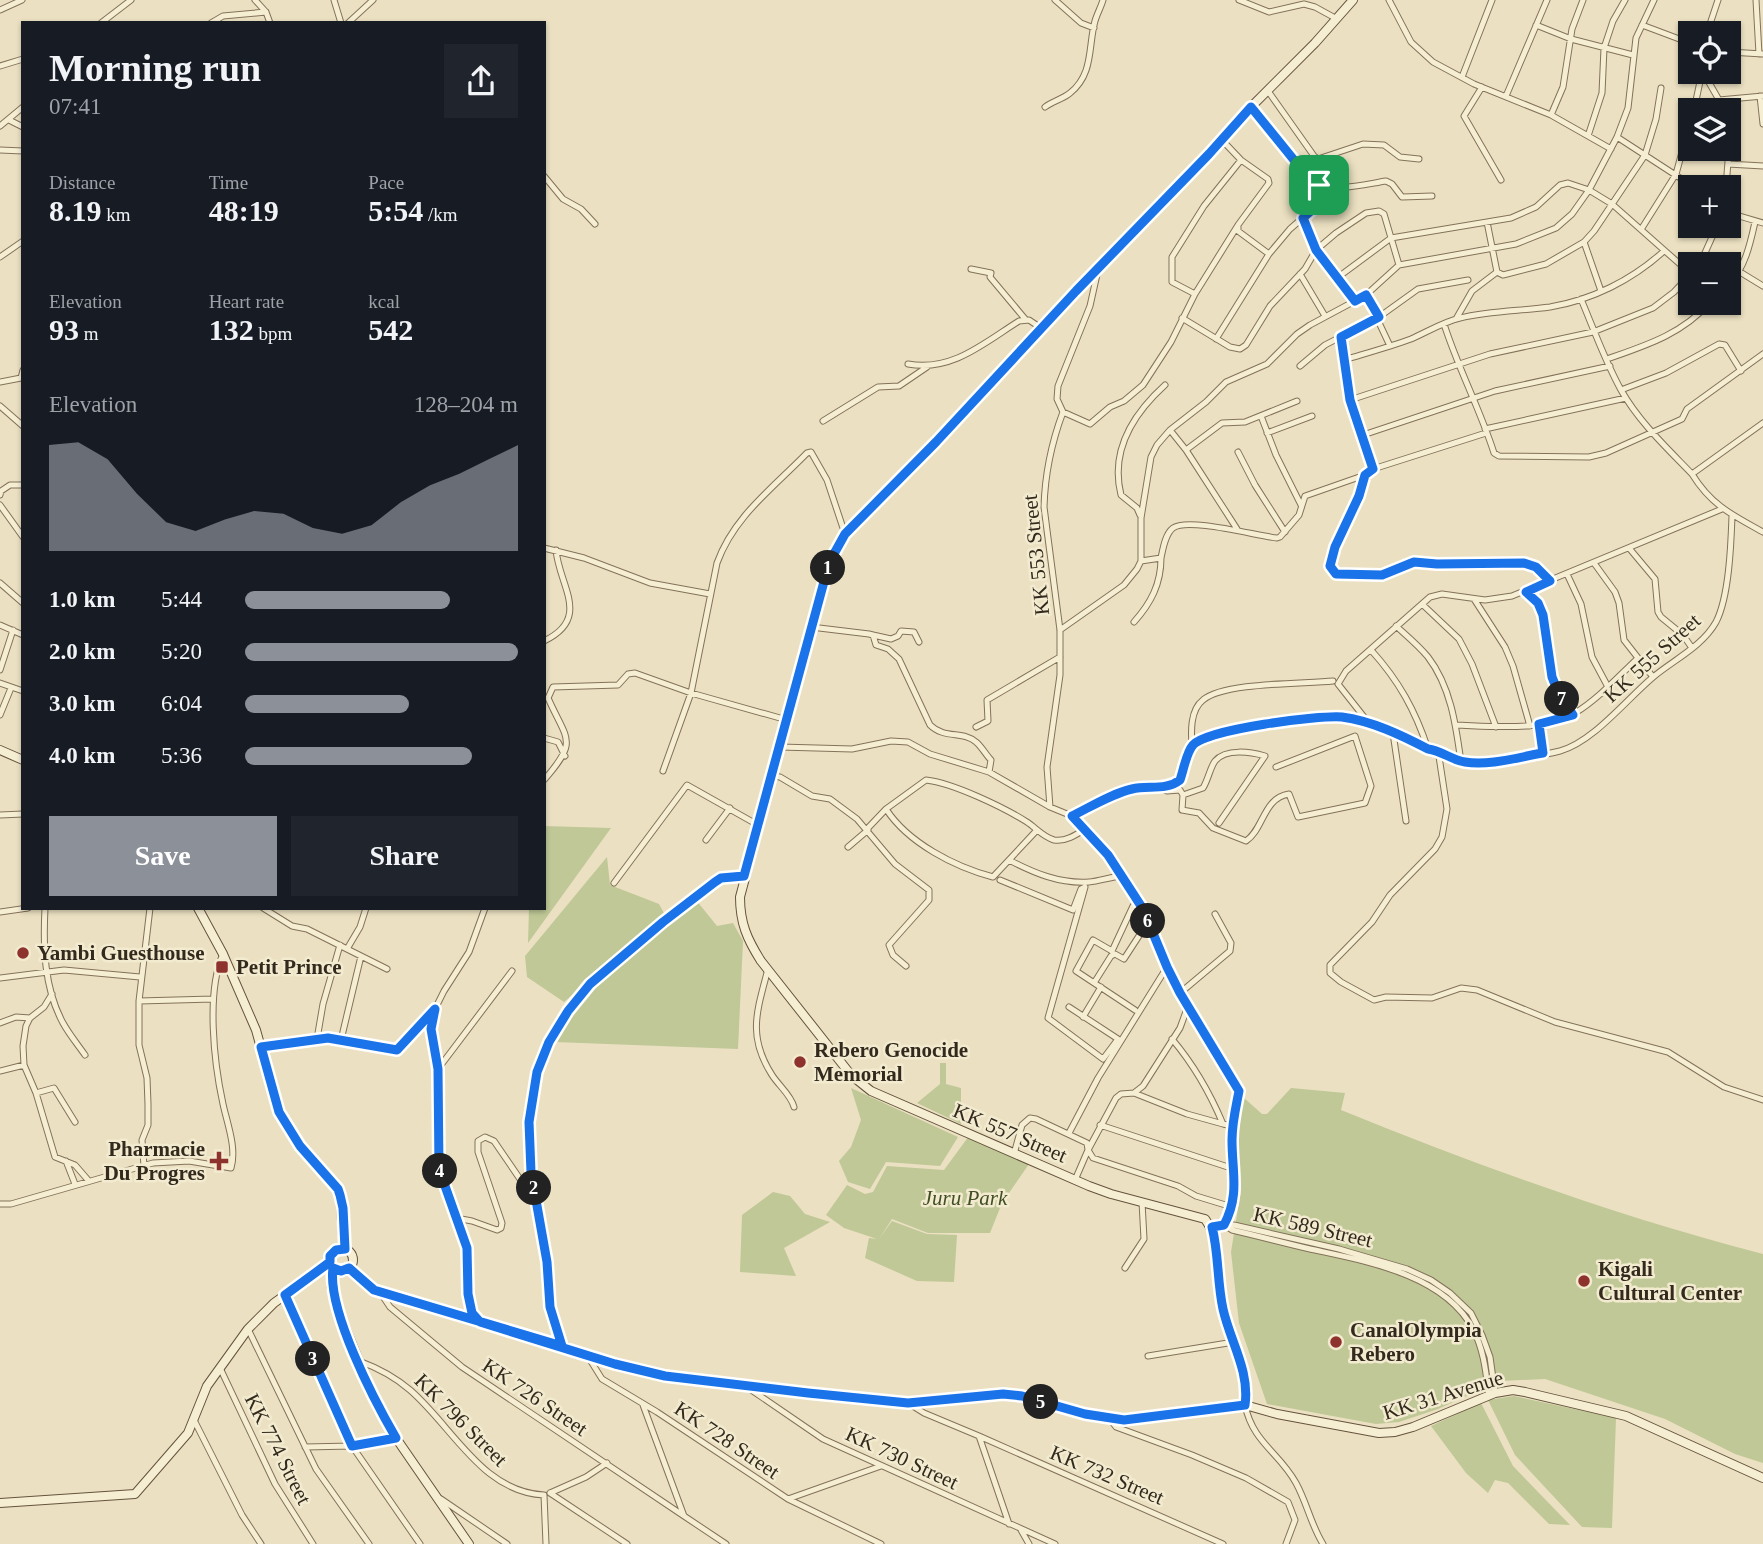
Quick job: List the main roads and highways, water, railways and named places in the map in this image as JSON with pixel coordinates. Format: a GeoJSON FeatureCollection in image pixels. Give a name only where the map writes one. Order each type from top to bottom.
{"type":"FeatureCollection","features":[{"type":"Feature","properties":{"kind":"main road","name":"KK 557 Street"},"geometry":{"type":"LineString","coordinates":[[1245,1405],[1245,1381],[1223,1310],[1216,1241],[1212,1227],[1205,1219],[1075,1180],[882,1097],[861,1084],[851,1075],[748,941],[743,928],[740,897],[830,561],[845,534],[936,442],[1353,0]]}},
{"type":"Feature","properties":{"kind":"main road"},"geometry":{"type":"LineString","coordinates":[[0,750],[21,759]]}},
{"type":"Feature","properties":{"kind":"main road"},"geometry":{"type":"LineString","coordinates":[[562,1346],[550,1307],[547,1262],[531,1172],[529,1122],[541,1062],[549,1042],[568,1011],[590,984],[721,878],[744,876]]}},
{"type":"Feature","properties":{"kind":"main road"},"geometry":{"type":"LineString","coordinates":[[199,910],[223,954],[261,1047],[279,1112],[300,1146],[340,1195],[345,1249],[352,1257],[349,1268],[341,1271],[332,1265]]}},
{"type":"Feature","properties":{"kind":"main road"},"geometry":{"type":"LineString","coordinates":[[345,1249],[333,1251],[333,1296],[373,1396],[396,1438],[469,1544]]}},
{"type":"Feature","properties":{"kind":"main road"},"geometry":{"type":"LineString","coordinates":[[0,1503],[135,1494],[181,1443],[194,1420],[201,1397],[219,1367],[257,1318],[285,1295],[332,1265]]}},
{"type":"Feature","properties":{"kind":"main road","name":"KK 31 Avenue"},"geometry":{"type":"LineString","coordinates":[[349,1268],[369,1287],[380,1292],[665,1376],[908,1403],[1003,1394],[1022,1396],[1110,1419],[1151,1417],[1245,1405],[1277,1414],[1379,1433],[1413,1427],[1492,1395],[1513,1391],[1536,1393],[1611,1412],[1763,1478]]}},
{"type":"Feature","properties":{"kind":"place","name":"Yambi Guesthouse"},"geometry":{"type":"Point","coordinates":[23,953]}},
{"type":"Feature","properties":{"kind":"place","name":"Petit Prince"},"geometry":{"type":"Point","coordinates":[222,967]}},
{"type":"Feature","properties":{"kind":"place","name":"Rebero Genocide Memorial"},"geometry":{"type":"Point","coordinates":[800,1062]}},
{"type":"Feature","properties":{"kind":"place","name":"Pharmacie Du Progres"},"geometry":{"type":"Point","coordinates":[219,1161]}},
{"type":"Feature","properties":{"kind":"place","name":"Kigali Cultural Center"},"geometry":{"type":"Point","coordinates":[1584,1281]}},
{"type":"Feature","properties":{"kind":"place","name":"CanalOlympia Rebero"},"geometry":{"type":"Point","coordinates":[1336,1342]}},
{"type":"Feature","properties":{"kind":"park label","name":"Juru Park"},"geometry":{"type":"Point","coordinates":[965,1198]}}]}
